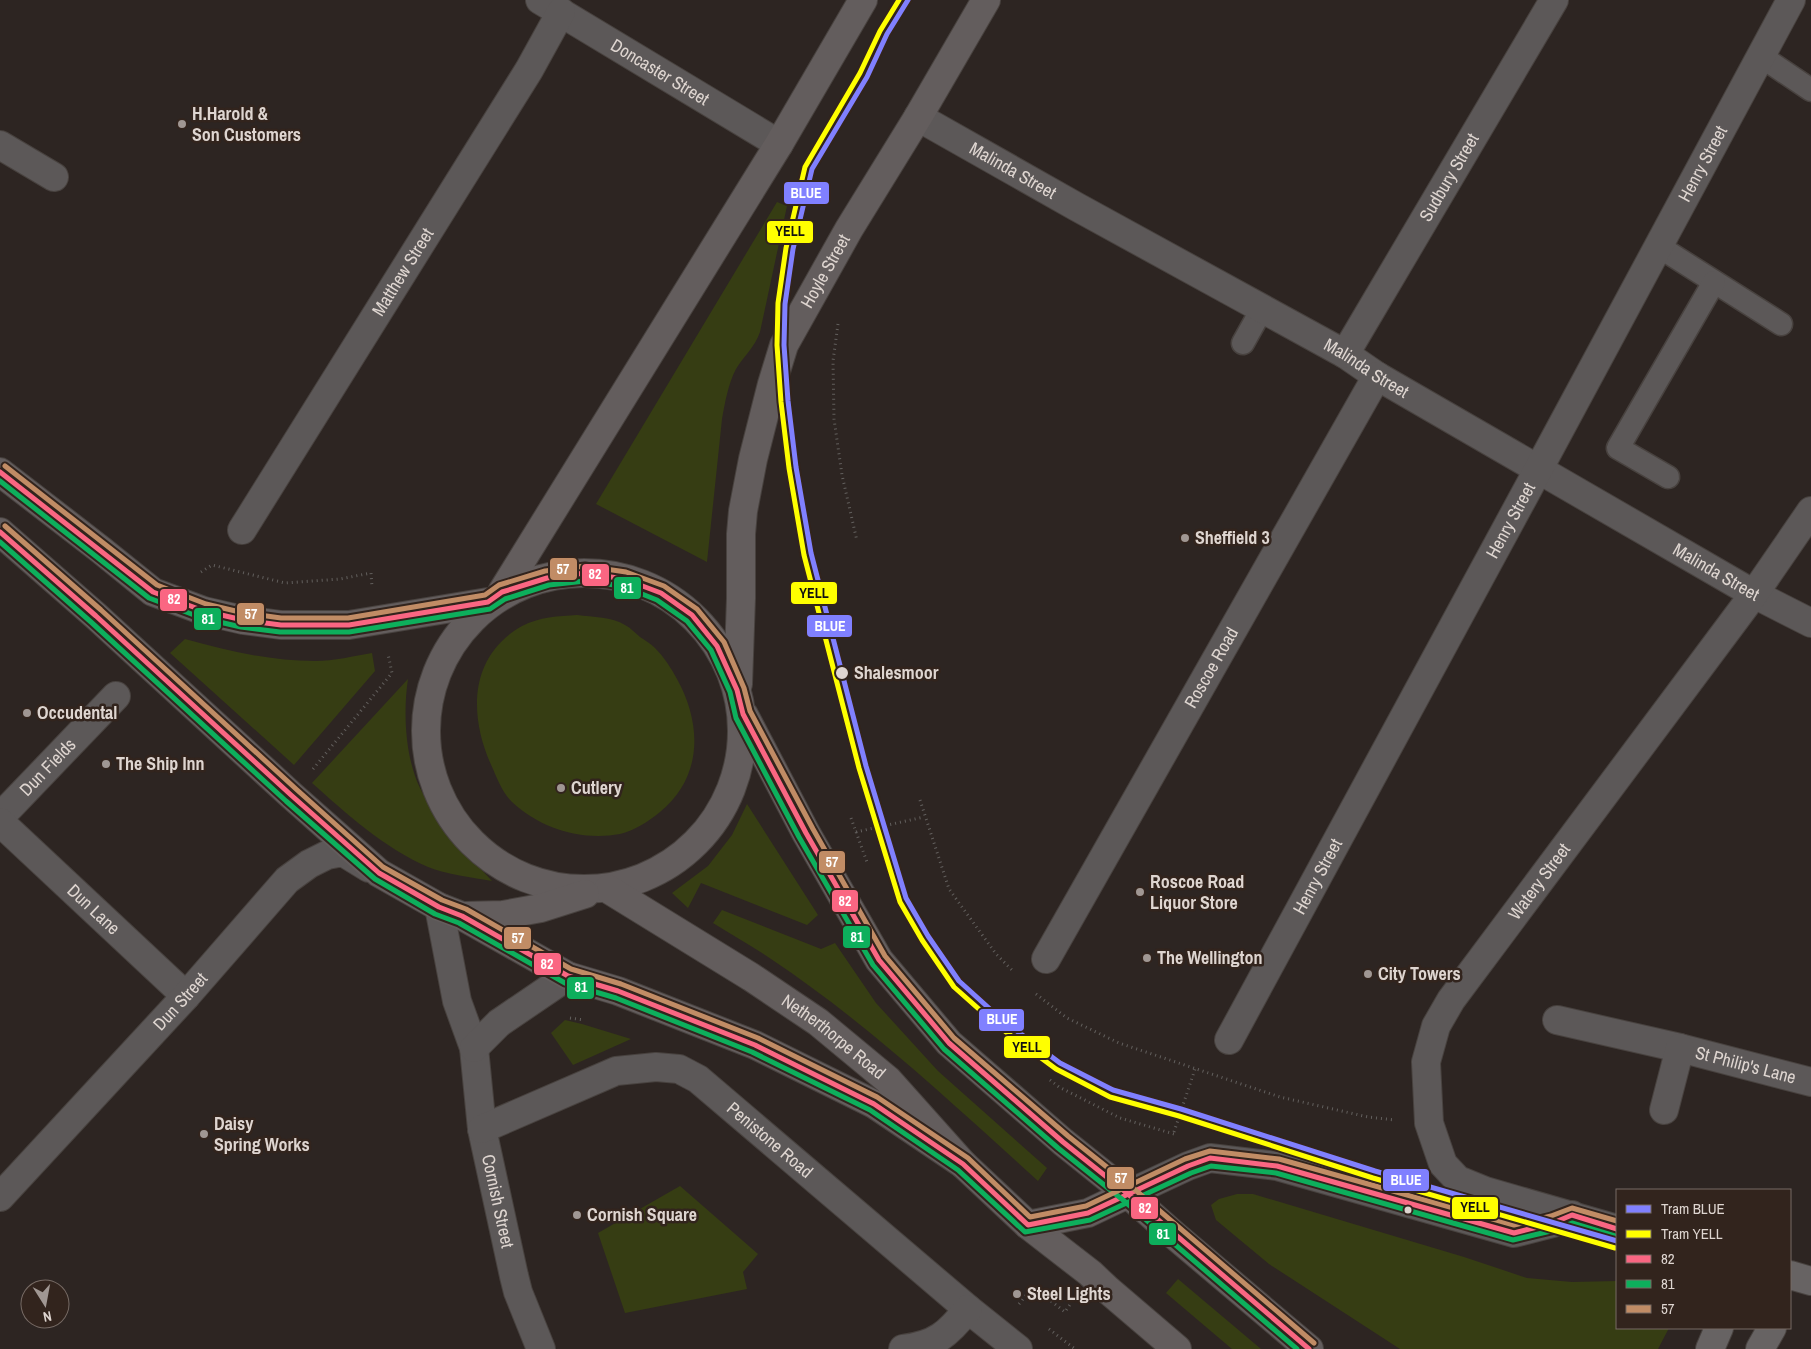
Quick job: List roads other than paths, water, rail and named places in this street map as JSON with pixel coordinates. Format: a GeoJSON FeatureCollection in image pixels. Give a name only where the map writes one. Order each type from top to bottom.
{"type":"FeatureCollection","features":[{"type":"Feature","properties":{"kind":"highway"},"geometry":{"type":"LineString","coordinates":[[602,890],[547,886],[505,870],[470,843],[444,808],[428,766],[428,701],[434,679],[455,639],[495,597],[779,144],[863,0]]}},
{"type":"Feature","properties":{"kind":"highway","name":"Hoyle Street"},"geometry":{"type":"LineString","coordinates":[[740,702],[741,534],[743,510],[753,459],[784,345],[827,268],[986,0]]}},
{"type":"Feature","properties":{"kind":"highway"},"geometry":{"type":"LineString","coordinates":[[0,472],[102,550],[153,592],[204,611],[243,620],[281,625],[349,624],[495,597],[547,578],[586,573],[624,579],[660,593],[692,615],[717,646],[740,702],[806,833],[879,960],[949,1043],[1063,1142],[1128,1194],[1309,1349]]}},
{"type":"Feature","properties":{"kind":"highway"},"geometry":{"type":"LineString","coordinates":[[0,532],[96,616],[291,795],[380,873],[568,976],[618,991],[756,1045],[874,1104],[963,1164]]}},
{"type":"Feature","properties":{"kind":"highway"},"geometry":{"type":"LineString","coordinates":[[451,911],[503,915],[541,908],[653,874],[681,858],[711,826],[730,794],[740,758],[740,702]]}},
{"type":"Feature","properties":{"kind":"highway","name":"Netherthorpe Road"},"geometry":{"type":"LineString","coordinates":[[602,890],[750,977],[818,1022],[888,1080],[963,1164],[1028,1225],[1090,1273],[1176,1349]]}},
{"type":"Feature","properties":{"kind":"highway"},"geometry":{"type":"LineString","coordinates":[[1028,1225],[1088,1213],[1128,1194]]}},
{"type":"Feature","properties":{"kind":"street","name":"Sudbury Street"},"geometry":{"type":"LineString","coordinates":[[1345,354],[1554,0]]}},
{"type":"Feature","properties":{"kind":"street","name":"Henry Street"},"geometry":{"type":"LineString","coordinates":[[1229,1040],[1791,0]]}},
{"type":"Feature","properties":{"kind":"street","name":"Doncaster Street"},"geometry":{"type":"LineString","coordinates":[[551,6],[779,144]]}},
{"type":"Feature","properties":{"kind":"street","name":"Matthew Street"},"geometry":{"type":"LineString","coordinates":[[242,530],[529,70],[551,6]]}},
{"type":"Feature","properties":{"kind":"street","name":"Malinda Street"},"geometry":{"type":"LineString","coordinates":[[918,117],[1077,207],[1345,354],[1377,376],[1754,594],[1811,623]]}},
{"type":"Feature","properties":{"kind":"street"},"geometry":{"type":"LineString","coordinates":[[0,145],[54,177]]}},
{"type":"Feature","properties":{"kind":"street","name":"Roscoe Road"},"geometry":{"type":"LineString","coordinates":[[1046,959],[1377,376]]}},
{"type":"Feature","properties":{"kind":"street","name":"Watery Street"},"geometry":{"type":"LineString","coordinates":[[1616,1229],[1485,1191],[1458,1180],[1443,1164],[1429,1123],[1426,1062],[1436,1026],[1451,1000],[1754,594],[1811,510]]}},
{"type":"Feature","properties":{"kind":"street","name":"Dun Fields"},"geometry":{"type":"LineString","coordinates":[[0,816],[116,696]]}},
{"type":"Feature","properties":{"kind":"street","name":"Dun Lane"},"geometry":{"type":"LineString","coordinates":[[0,822],[186,996]]}},
{"type":"Feature","properties":{"kind":"street","name":"Dun Street"},"geometry":{"type":"LineString","coordinates":[[0,1197],[186,996],[287,880],[309,864],[327,855],[343,852],[380,873]]}},
{"type":"Feature","properties":{"kind":"street","name":"Cornish Street"},"geometry":{"type":"LineString","coordinates":[[451,911],[457,1001],[474,1048],[482,1129],[518,1292],[541,1349]]}},
{"type":"Feature","properties":{"kind":"street"},"geometry":{"type":"LineString","coordinates":[[474,1048],[499,1023],[568,976]]}},
{"type":"Feature","properties":{"kind":"street","name":"St Philip's Lane"},"geometry":{"type":"LineString","coordinates":[[1558,1020],[1680,1048],[1811,1082]]}},
{"type":"Feature","properties":{"kind":"street","name":"St Philip's Lane"},"geometry":{"type":"LineString","coordinates":[[1664,1110],[1680,1048]]}},
{"type":"Feature","properties":{"kind":"street","name":"Penistone Road"},"geometry":{"type":"LineString","coordinates":[[482,1129],[616,1071],[656,1067],[679,1069],[698,1079],[968,1309],[1018,1349]]}},
{"type":"Feature","properties":{"kind":"street"},"geometry":{"type":"LineString","coordinates":[[1128,1194],[1188,1166],[1210,1158],[1277,1166],[1514,1233],[1553,1223],[1572,1215]]}},
{"type":"Feature","properties":{"kind":"street"},"geometry":{"type":"LineString","coordinates":[[904,1349],[922,1346],[952,1330],[968,1309]]}},
{"type":"Feature","properties":{"kind":"street"},"geometry":{"type":"LineString","coordinates":[[1710,1349],[1719,1329]]}},
{"type":"Feature","properties":{"kind":"street"},"geometry":{"type":"LineString","coordinates":[[1760,1349],[1771,1329]]}},
{"type":"Feature","properties":{"kind":"lane"},"geometry":{"type":"LineString","coordinates":[[1762,56],[1811,90]]}},
{"type":"Feature","properties":{"kind":"lane"},"geometry":{"type":"LineString","coordinates":[[1658,246],[1780,324]]}},
{"type":"Feature","properties":{"kind":"lane"},"geometry":{"type":"LineString","coordinates":[[1668,478],[1618,448],[1714,282]]}},
{"type":"Feature","properties":{"kind":"lane"},"geometry":{"type":"LineString","coordinates":[[1243,343],[1262,309]]}},
{"type":"Feature","properties":{"kind":"tram line","name":"YELL"},"geometry":{"type":"LineString","coordinates":[[899,0],[880,31],[860,73],[805,167],[786,248],[778,303],[777,345],[781,402],[789,468],[804,555],[859,768],[900,902],[922,940],[954,987],[998,1026],[1056,1069],[1110,1097],[1179,1116],[1373,1178],[1615,1248]]}},
{"type":"Feature","properties":{"kind":"tram line","name":"BLUE"},"geometry":{"type":"LineString","coordinates":[[908,0],[887,34],[867,77],[812,169],[793,249],[785,304],[784,345],[788,401],[796,467],[811,553],[866,766],[906,898],[928,936],[959,981],[1002,1020],[1060,1063],[1113,1090],[1181,1109],[1375,1171],[1616,1241]]}},
{"type":"Feature","properties":{"kind":"place","name":"H.Harold & Son Customers"},"geometry":{"type":"Point","coordinates":[182,124]}},
{"type":"Feature","properties":{"kind":"place","name":"Sheffield 3"},"geometry":{"type":"Point","coordinates":[1185,538]}},
{"type":"Feature","properties":{"kind":"place","name":"Shalesmoor"},"geometry":{"type":"Point","coordinates":[842,673]}},
{"type":"Feature","properties":{"kind":"place","name":"Occudental"},"geometry":{"type":"Point","coordinates":[27,713]}},
{"type":"Feature","properties":{"kind":"place","name":"The Ship Inn"},"geometry":{"type":"Point","coordinates":[106,764]}},
{"type":"Feature","properties":{"kind":"place","name":"Cutlery"},"geometry":{"type":"Point","coordinates":[561,788]}},
{"type":"Feature","properties":{"kind":"place","name":"Roscoe Road Liquor Store"},"geometry":{"type":"Point","coordinates":[1140,892]}},
{"type":"Feature","properties":{"kind":"place","name":"The Wellington"},"geometry":{"type":"Point","coordinates":[1147,958]}},
{"type":"Feature","properties":{"kind":"place","name":"City Towers"},"geometry":{"type":"Point","coordinates":[1368,974]}},
{"type":"Feature","properties":{"kind":"place","name":"Daisy Spring Works"},"geometry":{"type":"Point","coordinates":[204,1134]}},
{"type":"Feature","properties":{"kind":"place","name":"Cornish Square"},"geometry":{"type":"Point","coordinates":[577,1215]}},
{"type":"Feature","properties":{"kind":"place","name":"Steel Lights"},"geometry":{"type":"Point","coordinates":[1017,1294]}}]}
